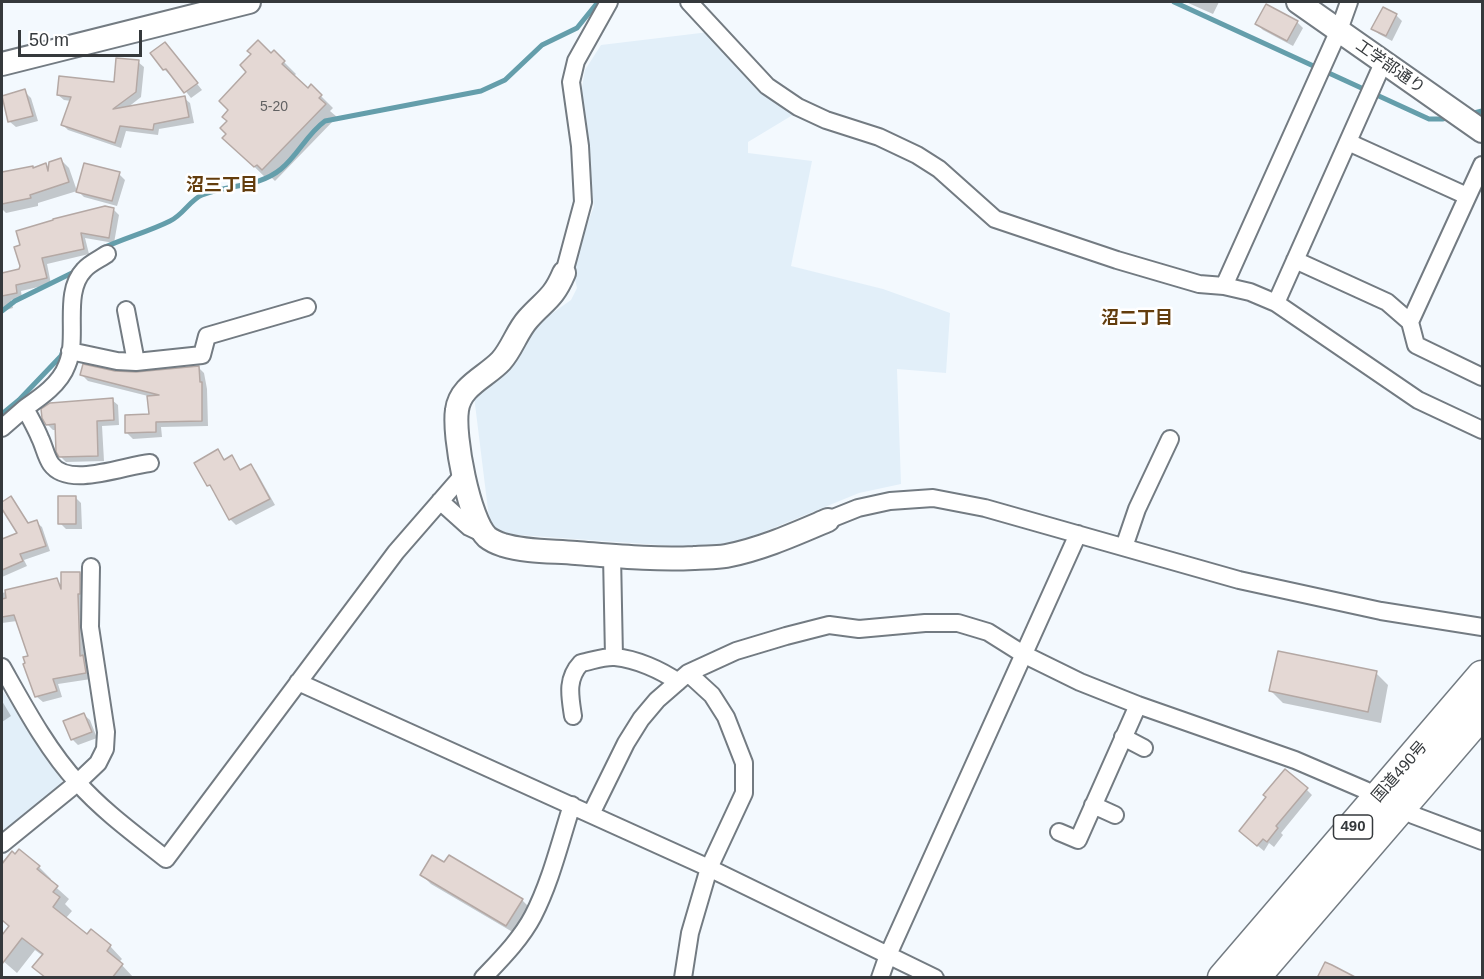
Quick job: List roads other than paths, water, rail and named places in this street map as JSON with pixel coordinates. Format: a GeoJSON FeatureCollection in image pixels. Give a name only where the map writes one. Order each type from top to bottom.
{"type":"FeatureCollection","features":[{"type":"Feature","properties":{"kind":"highway","name":"国道490号"},"geometry":{"type":"LineString","coordinates":[[1254,978],[1389,803],[1482,676]]}},
{"type":"Feature","properties":{"kind":"highway","name":"国道490号"},"geometry":{"type":"LineString","coordinates":[[1222,978],[1389,803],[1482,713]]}},
{"type":"Feature","properties":{"kind":"street"},"geometry":{"type":"LineString","coordinates":[[2,64],[245,2]]}},
{"type":"Feature","properties":{"kind":"street"},"geometry":{"type":"LineString","coordinates":[[486,535],[473,512],[463,475],[456,410],[461,397],[469,387],[491,371],[503,358],[527,319],[556,291],[564,273],[583,202],[580,146],[571,82],[576,61],[609,2]]}},
{"type":"Feature","properties":{"kind":"street"},"geometry":{"type":"LineString","coordinates":[[689,2],[767,86],[798,107],[826,120],[879,137],[917,155],[939,169],[995,219],[1117,260],[1199,284],[1224,285],[1250,292],[1276,303],[1418,400],[1482,430]]}},
{"type":"Feature","properties":{"kind":"street","name":"工学部通り"},"geometry":{"type":"LineString","coordinates":[[1298,2],[1482,131]]}},
{"type":"Feature","properties":{"kind":"street"},"geometry":{"type":"LineString","coordinates":[[1224,285],[1339,30],[1348,2]]}},
{"type":"Feature","properties":{"kind":"street"},"geometry":{"type":"LineString","coordinates":[[1276,303],[1383,63]]}},
{"type":"Feature","properties":{"kind":"street"},"geometry":{"type":"LineString","coordinates":[[1348,142],[1467,196]]}},
{"type":"Feature","properties":{"kind":"street"},"geometry":{"type":"LineString","coordinates":[[1410,322],[1482,165]]}},
{"type":"Feature","properties":{"kind":"street"},"geometry":{"type":"LineString","coordinates":[[2,428],[61,377],[68,364],[70,351],[75,284],[84,270],[107,254]]}},
{"type":"Feature","properties":{"kind":"street"},"geometry":{"type":"LineString","coordinates":[[1295,260],[1387,302],[1410,322],[1416,345],[1482,377]]}},
{"type":"Feature","properties":{"kind":"street"},"geometry":{"type":"LineString","coordinates":[[70,351],[117,361],[136,362],[202,355],[207,336],[307,307]]}},
{"type":"Feature","properties":{"kind":"street"},"geometry":{"type":"LineString","coordinates":[[126,310],[136,362]]}},
{"type":"Feature","properties":{"kind":"street"},"geometry":{"type":"LineString","coordinates":[[25,408],[51,465],[62,473],[80,475],[108,473],[133,465],[150,463]]}},
{"type":"Feature","properties":{"kind":"street"},"geometry":{"type":"LineString","coordinates":[[1124,547],[1137,509],[1170,439]]}},
{"type":"Feature","properties":{"kind":"street"},"geometry":{"type":"LineString","coordinates":[[2,667],[46,741],[77,783],[114,817],[166,859],[396,552],[463,475]]}},
{"type":"Feature","properties":{"kind":"street"},"geometry":{"type":"LineString","coordinates":[[440,501],[469,527],[505,546],[528,550],[677,559],[722,557],[774,542],[858,508],[891,501],[933,498],[985,508],[1239,580],[1318,599],[1482,627]]}},
{"type":"Feature","properties":{"kind":"street"},"geometry":{"type":"LineString","coordinates":[[880,978],[888,955],[1078,534]]}},
{"type":"Feature","properties":{"kind":"street"},"geometry":{"type":"LineString","coordinates":[[612,555],[614,657]]}},
{"type":"Feature","properties":{"kind":"street"},"geometry":{"type":"LineString","coordinates":[[2,844],[77,783],[98,763],[105,749],[106,732],[90,627],[91,567]]}},
{"type":"Feature","properties":{"kind":"street"},"geometry":{"type":"LineString","coordinates":[[591,814],[626,743],[641,719],[657,700],[683,677],[736,651],[829,626],[859,629],[925,623],[958,623],[988,632],[1023,654],[1080,682],[1294,760],[1389,803],[1482,841]]}},
{"type":"Feature","properties":{"kind":"street"},"geometry":{"type":"LineString","coordinates":[[573,716],[569,689],[575,669],[581,663],[614,657],[683,677],[712,695],[726,717],[744,763],[744,793],[709,868],[690,933],[682,978]]}},
{"type":"Feature","properties":{"kind":"street"},"geometry":{"type":"LineString","coordinates":[[298,682],[709,868],[934,978]]}},
{"type":"Feature","properties":{"kind":"street"},"geometry":{"type":"LineString","coordinates":[[1059,832],[1078,840],[1138,705]]}},
{"type":"Feature","properties":{"kind":"street"},"geometry":{"type":"LineString","coordinates":[[1123,737],[1144,748]]}},
{"type":"Feature","properties":{"kind":"street"},"geometry":{"type":"LineString","coordinates":[[483,978],[509,949],[532,917],[546,885],[572,805]]}},
{"type":"Feature","properties":{"kind":"street"},"geometry":{"type":"LineString","coordinates":[[1093,805],[1115,815]]}},
{"type":"Feature","properties":{"kind":"waterway"},"geometry":{"type":"LineString","coordinates":[[101,249],[170,221],[202,195],[253,183],[272,175],[287,163],[325,121],[481,91],[505,80],[542,45],[577,28],[598,2]]}},
{"type":"Feature","properties":{"kind":"waterway"},"geometry":{"type":"LineString","coordinates":[[1174,2],[1429,119],[1443,119]]}},
{"type":"Feature","properties":{"kind":"waterway"},"geometry":{"type":"LineString","coordinates":[[1474,113],[1482,111]]}},
{"type":"Feature","properties":{"kind":"waterway"},"geometry":{"type":"LineString","coordinates":[[2,311],[15,301],[74,272]]}},
{"type":"Feature","properties":{"kind":"waterway"},"geometry":{"type":"LineString","coordinates":[[2,414],[19,400],[61,356],[63,351]]}},
{"type":"Feature","properties":{"kind":"district","name":"沼三丁目"},"geometry":{"type":"Point","coordinates":[222,186]}},
{"type":"Feature","properties":{"kind":"district","name":"沼二丁目"},"geometry":{"type":"Point","coordinates":[1137,319]}}]}
